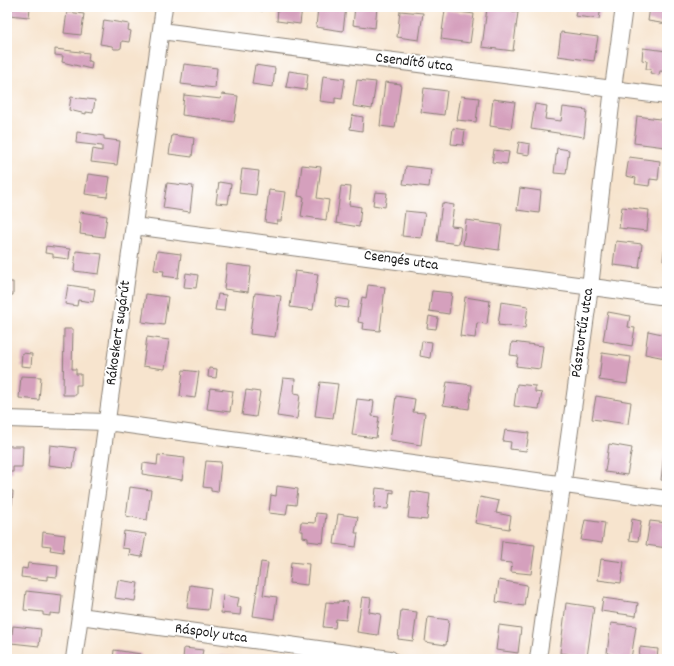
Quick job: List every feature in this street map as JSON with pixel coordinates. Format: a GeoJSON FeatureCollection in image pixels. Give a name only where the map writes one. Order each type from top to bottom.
{"type":"FeatureCollection","features":[{"type":"Feature","properties":{"kind":"street","name":"Rákoskert sugárút"},"geometry":{"type":"LineString","coordinates":[[74,659],[164,7]]}},
{"type":"Feature","properties":{"kind":"street","name":"Pásztortűz utca"},"geometry":{"type":"LineString","coordinates":[[538,659],[590,287],[624,7]]}},
{"type":"Feature","properties":{"kind":"street","name":"Csendítő utca"},"geometry":{"type":"LineString","coordinates":[[161,31],[667,96]]}},
{"type":"Feature","properties":{"kind":"street","name":"Csengés utca"},"geometry":{"type":"LineString","coordinates":[[134,226],[667,297]]}},
{"type":"Feature","properties":{"kind":"street"},"geometry":{"type":"LineString","coordinates":[[7,419],[107,422],[667,499]]}},
{"type":"Feature","properties":{"kind":"street","name":"Ráspoly utca"},"geometry":{"type":"LineString","coordinates":[[80,616],[390,659]]}},
{"type":"Feature","properties":{"kind":"building"},"geometry":{"type":"Polygon","coordinates":[[[15,7],[30,8],[29,17],[8,15],[7,19],[7,8],[15,9],[15,7]]]}},
{"type":"Feature","properties":{"kind":"building"},"geometry":{"type":"Polygon","coordinates":[[[249,7],[263,7],[263,11],[249,9],[249,7]]]}},
{"type":"Feature","properties":{"kind":"building"},"geometry":{"type":"Polygon","coordinates":[[[278,7],[302,7],[300,24],[277,21],[278,7]]]}},
{"type":"Feature","properties":{"kind":"building"},"geometry":{"type":"Polygon","coordinates":[[[318,7],[346,7],[343,31],[316,27],[318,7]]]}},
{"type":"Feature","properties":{"kind":"building"},"geometry":{"type":"Polygon","coordinates":[[[355,7],[377,7],[375,28],[353,25],[355,7]]]}},
{"type":"Feature","properties":{"kind":"building"},"geometry":{"type":"Polygon","coordinates":[[[577,7],[601,7],[599,19],[575,16],[577,7]]]}},
{"type":"Feature","properties":{"kind":"building"},"geometry":{"type":"Polygon","coordinates":[[[650,7],[667,7],[667,24],[648,21],[650,7]]]}},
{"type":"Feature","properties":{"kind":"building"},"geometry":{"type":"Polygon","coordinates":[[[487,8],[518,12],[513,51],[482,47],[487,8]]]}},
{"type":"Feature","properties":{"kind":"building"},"geometry":{"type":"Polygon","coordinates":[[[445,10],[474,14],[470,43],[441,39],[445,10]]]}},
{"type":"Feature","properties":{"kind":"building"},"geometry":{"type":"Polygon","coordinates":[[[400,11],[423,13],[419,40],[397,37],[400,11]]]}},
{"type":"Feature","properties":{"kind":"building"},"geometry":{"type":"Polygon","coordinates":[[[67,12],[84,14],[81,35],[64,33],[67,12]]]}},
{"type":"Feature","properties":{"kind":"building"},"geometry":{"type":"Polygon","coordinates":[[[104,20],[129,24],[128,30],[131,31],[129,42],[122,41],[121,48],[119,49],[114,49],[112,46],[100,44],[104,20]]]}},
{"type":"Feature","properties":{"kind":"building"},"geometry":{"type":"Polygon","coordinates":[[[561,32],[598,37],[594,61],[558,56],[561,32]]]}},
{"type":"Feature","properties":{"kind":"building"},"geometry":{"type":"Polygon","coordinates":[[[643,48],[667,51],[667,72],[660,71],[659,75],[650,73],[651,69],[646,69],[647,61],[642,60],[643,48]]]}},
{"type":"Feature","properties":{"kind":"building"},"geometry":{"type":"Polygon","coordinates":[[[55,49],[89,53],[88,61],[92,62],[91,69],[62,62],[63,56],[55,55],[55,49]]]}},
{"type":"Feature","properties":{"kind":"building"},"geometry":{"type":"Polygon","coordinates":[[[184,64],[217,68],[215,88],[181,84],[184,64]]]}},
{"type":"Feature","properties":{"kind":"building"},"geometry":{"type":"Polygon","coordinates":[[[255,65],[275,68],[273,87],[252,84],[255,65]]]}},
{"type":"Feature","properties":{"kind":"building"},"geometry":{"type":"Polygon","coordinates":[[[289,71],[308,74],[306,90],[286,87],[289,71]]]}},
{"type":"Feature","properties":{"kind":"building"},"geometry":{"type":"Polygon","coordinates":[[[323,76],[345,79],[342,99],[335,98],[335,103],[320,101],[323,76]]]}},
{"type":"Feature","properties":{"kind":"building"},"geometry":{"type":"Polygon","coordinates":[[[357,80],[376,82],[372,109],[353,106],[357,80]]]}},
{"type":"Feature","properties":{"kind":"building"},"geometry":{"type":"Polygon","coordinates":[[[385,82],[401,84],[395,128],[380,126],[385,82]]]}},
{"type":"Feature","properties":{"kind":"building"},"geometry":{"type":"Polygon","coordinates":[[[424,88],[447,91],[444,115],[421,112],[424,88]]]}},
{"type":"Feature","properties":{"kind":"building"},"geometry":{"type":"Polygon","coordinates":[[[222,94],[238,96],[234,122],[182,115],[184,95],[221,99],[222,94]]]}},
{"type":"Feature","properties":{"kind":"building"},"geometry":{"type":"Polygon","coordinates":[[[461,96],[479,98],[476,122],[457,120],[461,96]]]}},
{"type":"Feature","properties":{"kind":"building"},"geometry":{"type":"Polygon","coordinates":[[[71,97],[95,100],[93,113],[86,112],[86,114],[69,110],[71,97]]]}},
{"type":"Feature","properties":{"kind":"building"},"geometry":{"type":"Polygon","coordinates":[[[493,99],[515,102],[511,129],[490,126],[493,99]]]}},
{"type":"Feature","properties":{"kind":"building"},"geometry":{"type":"Polygon","coordinates":[[[535,104],[547,106],[545,119],[561,121],[563,107],[587,110],[584,137],[531,129],[535,104]]]}},
{"type":"Feature","properties":{"kind":"building"},"geometry":{"type":"Polygon","coordinates":[[[352,115],[363,117],[362,131],[350,129],[352,115]]]}},
{"type":"Feature","properties":{"kind":"building"},"geometry":{"type":"Polygon","coordinates":[[[637,116],[667,120],[665,147],[634,143],[637,116]]]}},
{"type":"Feature","properties":{"kind":"building"},"geometry":{"type":"Polygon","coordinates":[[[453,128],[465,130],[463,145],[451,144],[453,128]]]}},
{"type":"Feature","properties":{"kind":"building"},"geometry":{"type":"Polygon","coordinates":[[[77,132],[104,136],[104,139],[120,141],[117,165],[91,162],[93,149],[102,151],[102,146],[76,143],[77,132]]]}},
{"type":"Feature","properties":{"kind":"building"},"geometry":{"type":"Polygon","coordinates":[[[172,135],[194,138],[192,157],[169,154],[172,135]]]}},
{"type":"Feature","properties":{"kind":"building"},"geometry":{"type":"Polygon","coordinates":[[[519,142],[530,144],[529,155],[517,153],[519,142]]]}},
{"type":"Feature","properties":{"kind":"building"},"geometry":{"type":"Polygon","coordinates":[[[557,148],[569,150],[566,174],[554,173],[557,148]]]}},
{"type":"Feature","properties":{"kind":"building"},"geometry":{"type":"Polygon","coordinates":[[[494,150],[509,152],[507,164],[492,162],[494,150]]]}},
{"type":"Feature","properties":{"kind":"building"},"geometry":{"type":"Polygon","coordinates":[[[629,157],[660,161],[658,180],[650,179],[649,186],[635,184],[636,178],[626,176],[629,157]]]}},
{"type":"Feature","properties":{"kind":"building"},"geometry":{"type":"Polygon","coordinates":[[[302,165],[321,167],[317,198],[329,200],[326,220],[301,216],[304,197],[298,196],[302,165]]]}},
{"type":"Feature","properties":{"kind":"building"},"geometry":{"type":"Polygon","coordinates":[[[406,166],[431,169],[429,187],[403,184],[406,166]]]}},
{"type":"Feature","properties":{"kind":"building"},"geometry":{"type":"Polygon","coordinates":[[[242,169],[259,171],[256,195],[239,193],[242,169]]]}},
{"type":"Feature","properties":{"kind":"building"},"geometry":{"type":"Polygon","coordinates":[[[88,174],[110,177],[107,197],[85,194],[88,174]]]}},
{"type":"Feature","properties":{"kind":"building"},"geometry":{"type":"Polygon","coordinates":[[[219,182],[231,184],[228,204],[216,203],[219,182]]]}},
{"type":"Feature","properties":{"kind":"building"},"geometry":{"type":"Polygon","coordinates":[[[167,183],[193,186],[190,212],[163,208],[167,183]]]}},
{"type":"Feature","properties":{"kind":"building"},"geometry":{"type":"Polygon","coordinates":[[[341,186],[351,187],[349,205],[361,207],[359,227],[336,223],[341,186]]]}},
{"type":"Feature","properties":{"kind":"building"},"geometry":{"type":"Polygon","coordinates":[[[520,188],[541,191],[539,213],[517,210],[520,188]]]}},
{"type":"Feature","properties":{"kind":"building"},"geometry":{"type":"Polygon","coordinates":[[[269,190],[285,192],[281,221],[277,221],[277,224],[265,222],[269,190]]]}},
{"type":"Feature","properties":{"kind":"building"},"geometry":{"type":"Polygon","coordinates":[[[375,192],[387,193],[385,207],[373,205],[375,192]]]}},
{"type":"Feature","properties":{"kind":"building"},"geometry":{"type":"Polygon","coordinates":[[[442,203],[454,205],[451,226],[461,227],[459,244],[437,241],[442,203]]]}},
{"type":"Feature","properties":{"kind":"building"},"geometry":{"type":"Polygon","coordinates":[[[622,207],[649,210],[647,231],[619,228],[622,207]]]}},
{"type":"Feature","properties":{"kind":"building"},"geometry":{"type":"Polygon","coordinates":[[[405,211],[425,213],[421,238],[402,236],[405,211]]]}},
{"type":"Feature","properties":{"kind":"building"},"geometry":{"type":"Polygon","coordinates":[[[80,212],[107,216],[104,237],[80,234],[80,212]]]}},
{"type":"Feature","properties":{"kind":"building"},"geometry":{"type":"Polygon","coordinates":[[[466,220],[502,225],[499,250],[463,245],[466,220]]]}},
{"type":"Feature","properties":{"kind":"building"},"geometry":{"type":"Polygon","coordinates":[[[616,241],[642,244],[639,268],[613,265],[616,241]]]}},
{"type":"Feature","properties":{"kind":"building"},"geometry":{"type":"Polygon","coordinates":[[[665,245],[667,245],[667,261],[663,260],[665,245]]]}},
{"type":"Feature","properties":{"kind":"building"},"geometry":{"type":"Polygon","coordinates":[[[46,246],[70,249],[69,259],[53,257],[53,254],[45,253],[46,246]]]}},
{"type":"Feature","properties":{"kind":"building"},"geometry":{"type":"Polygon","coordinates":[[[76,251],[102,254],[99,274],[74,271],[76,251]]]}},
{"type":"Feature","properties":{"kind":"building"},"geometry":{"type":"Polygon","coordinates":[[[157,251],[181,254],[178,278],[163,276],[164,271],[154,270],[157,251]]]}},
{"type":"Feature","properties":{"kind":"building"},"geometry":{"type":"Polygon","coordinates":[[[227,264],[251,267],[248,292],[224,289],[227,264]]]}},
{"type":"Feature","properties":{"kind":"building"},"geometry":{"type":"Polygon","coordinates":[[[295,271],[318,274],[313,310],[290,307],[295,271]]]}},
{"type":"Feature","properties":{"kind":"building"},"geometry":{"type":"Polygon","coordinates":[[[186,273],[198,275],[196,288],[184,287],[186,273]]]}},
{"type":"Feature","properties":{"kind":"building"},"geometry":{"type":"Polygon","coordinates":[[[7,282],[13,282],[13,295],[7,295],[7,282]]]}},
{"type":"Feature","properties":{"kind":"building"},"geometry":{"type":"Polygon","coordinates":[[[68,285],[95,289],[93,302],[78,300],[77,306],[65,304],[68,285]]]}},
{"type":"Feature","properties":{"kind":"building"},"geometry":{"type":"Polygon","coordinates":[[[368,285],[385,287],[380,331],[362,329],[363,323],[358,322],[362,297],[366,298],[368,285]]]}},
{"type":"Feature","properties":{"kind":"building"},"geometry":{"type":"Polygon","coordinates":[[[432,291],[452,293],[449,314],[429,311],[432,291]]]}},
{"type":"Feature","properties":{"kind":"building"},"geometry":{"type":"Polygon","coordinates":[[[255,293],[281,296],[275,337],[250,334],[255,293]]]}},
{"type":"Feature","properties":{"kind":"building"},"geometry":{"type":"Polygon","coordinates":[[[146,294],[168,297],[164,325],[142,322],[146,294]]]}},
{"type":"Feature","properties":{"kind":"building"},"geometry":{"type":"Polygon","coordinates":[[[218,294],[226,295],[224,311],[215,310],[218,294]]]}},
{"type":"Feature","properties":{"kind":"building"},"geometry":{"type":"Polygon","coordinates":[[[465,297],[490,301],[487,324],[477,323],[475,338],[460,336],[465,297]]]}},
{"type":"Feature","properties":{"kind":"building"},"geometry":{"type":"Polygon","coordinates":[[[336,298],[349,300],[348,308],[335,306],[336,298]]]}},
{"type":"Feature","properties":{"kind":"building"},"geometry":{"type":"Polygon","coordinates":[[[501,302],[528,306],[525,328],[498,325],[501,302]]]}},
{"type":"Feature","properties":{"kind":"building"},"geometry":{"type":"Polygon","coordinates":[[[608,312],[630,316],[628,327],[635,328],[632,346],[603,341],[608,312]]]}},
{"type":"Feature","properties":{"kind":"building"},"geometry":{"type":"Polygon","coordinates":[[[429,316],[438,318],[436,329],[427,328],[429,316]]]}},
{"type":"Feature","properties":{"kind":"building"},"geometry":{"type":"Polygon","coordinates":[[[64,329],[73,329],[72,369],[76,369],[76,374],[81,374],[81,385],[76,385],[76,395],[63,395],[64,329]]]}},
{"type":"Feature","properties":{"kind":"building"},"geometry":{"type":"Polygon","coordinates":[[[648,331],[667,335],[665,358],[645,354],[648,331]]]}},
{"type":"Feature","properties":{"kind":"building"},"geometry":{"type":"Polygon","coordinates":[[[147,337],[169,340],[165,369],[143,366],[147,337]]]}},
{"type":"Feature","properties":{"kind":"building"},"geometry":{"type":"Polygon","coordinates":[[[422,341],[432,342],[430,358],[420,356],[422,341]]]}},
{"type":"Feature","properties":{"kind":"building"},"geometry":{"type":"Polygon","coordinates":[[[512,342],[543,346],[540,369],[516,366],[518,356],[510,355],[512,342]]]}},
{"type":"Feature","properties":{"kind":"building"},"geometry":{"type":"Polygon","coordinates":[[[22,353],[32,354],[31,367],[21,366],[22,353]]]}},
{"type":"Feature","properties":{"kind":"building"},"geometry":{"type":"Polygon","coordinates":[[[602,353],[631,357],[627,384],[599,380],[602,353]]]}},
{"type":"Feature","properties":{"kind":"building"},"geometry":{"type":"Polygon","coordinates":[[[209,368],[217,369],[216,378],[208,377],[209,368]]]}},
{"type":"Feature","properties":{"kind":"building"},"geometry":{"type":"Polygon","coordinates":[[[183,370],[199,372],[195,398],[180,396],[183,370]]]}},
{"type":"Feature","properties":{"kind":"building"},"geometry":{"type":"Polygon","coordinates":[[[21,376],[41,377],[39,400],[19,398],[21,376]]]}},
{"type":"Feature","properties":{"kind":"building"},"geometry":{"type":"Polygon","coordinates":[[[283,378],[295,379],[294,393],[300,394],[297,419],[277,416],[283,378]]]}},
{"type":"Feature","properties":{"kind":"building"},"geometry":{"type":"Polygon","coordinates":[[[320,382],[338,384],[333,418],[315,416],[320,382]]]}},
{"type":"Feature","properties":{"kind":"building"},"geometry":{"type":"Polygon","coordinates":[[[447,382],[472,385],[469,409],[443,405],[447,382]]]}},
{"type":"Feature","properties":{"kind":"building"},"geometry":{"type":"Polygon","coordinates":[[[517,384],[535,386],[535,392],[542,393],[539,409],[514,406],[517,384]]]}},
{"type":"Feature","properties":{"kind":"building"},"geometry":{"type":"Polygon","coordinates":[[[210,388],[233,391],[230,412],[207,409],[210,388]]]}},
{"type":"Feature","properties":{"kind":"building"},"geometry":{"type":"Polygon","coordinates":[[[246,390],[260,392],[256,417],[242,415],[246,390]]]}},
{"type":"Feature","properties":{"kind":"building"},"geometry":{"type":"Polygon","coordinates":[[[396,396],[415,399],[413,412],[425,413],[421,445],[390,440],[396,396]]]}},
{"type":"Feature","properties":{"kind":"building"},"geometry":{"type":"Polygon","coordinates":[[[596,396],[631,402],[628,424],[592,419],[596,396]]]}},
{"type":"Feature","properties":{"kind":"building"},"geometry":{"type":"Polygon","coordinates":[[[357,399],[374,401],[372,416],[379,417],[376,438],[352,435],[357,399]]]}},
{"type":"Feature","properties":{"kind":"building"},"geometry":{"type":"Polygon","coordinates":[[[505,430],[529,433],[526,451],[510,449],[511,442],[503,441],[505,430]]]}},
{"type":"Feature","properties":{"kind":"building"},"geometry":{"type":"Polygon","coordinates":[[[609,444],[632,448],[627,475],[605,472],[609,444]]]}},
{"type":"Feature","properties":{"kind":"building"},"geometry":{"type":"Polygon","coordinates":[[[50,445],[76,448],[73,468],[48,465],[50,445]]]}},
{"type":"Feature","properties":{"kind":"building"},"geometry":{"type":"Polygon","coordinates":[[[7,446],[23,446],[22,467],[13,467],[13,472],[7,472],[7,446]]]}},
{"type":"Feature","properties":{"kind":"building"},"geometry":{"type":"Polygon","coordinates":[[[664,454],[667,454],[667,481],[661,480],[664,454]]]}},
{"type":"Feature","properties":{"kind":"building"},"geometry":{"type":"Polygon","coordinates":[[[158,455],[185,458],[182,480],[142,474],[143,463],[157,465],[158,455]]]}},
{"type":"Feature","properties":{"kind":"building"},"geometry":{"type":"Polygon","coordinates":[[[206,461],[221,462],[218,492],[211,491],[211,488],[203,487],[206,461]]]}},
{"type":"Feature","properties":{"kind":"building"},"geometry":{"type":"Polygon","coordinates":[[[277,486],[298,489],[296,505],[288,504],[286,515],[269,513],[271,495],[276,496],[277,486]]]}},
{"type":"Feature","properties":{"kind":"building"},"geometry":{"type":"Polygon","coordinates":[[[130,487],[151,490],[147,520],[126,516],[130,487]]]}},
{"type":"Feature","properties":{"kind":"building"},"geometry":{"type":"Polygon","coordinates":[[[376,488],[394,490],[394,493],[390,492],[388,509],[374,508],[376,488]]]}},
{"type":"Feature","properties":{"kind":"building"},"geometry":{"type":"Polygon","coordinates":[[[7,490],[13,491],[12,505],[7,504],[7,490]]]}},
{"type":"Feature","properties":{"kind":"building"},"geometry":{"type":"Polygon","coordinates":[[[411,491],[430,494],[427,520],[408,518],[411,491]]]}},
{"type":"Feature","properties":{"kind":"building"},"geometry":{"type":"Polygon","coordinates":[[[480,497],[499,501],[496,513],[511,516],[509,529],[475,523],[480,497]]]}},
{"type":"Feature","properties":{"kind":"building"},"geometry":{"type":"Polygon","coordinates":[[[316,513],[326,514],[323,543],[308,541],[308,538],[303,537],[303,531],[300,531],[301,522],[315,523],[316,513]]]}},
{"type":"Feature","properties":{"kind":"building"},"geometry":{"type":"Polygon","coordinates":[[[338,514],[358,517],[355,533],[358,533],[356,547],[334,544],[338,514]]]}},
{"type":"Feature","properties":{"kind":"building"},"geometry":{"type":"Polygon","coordinates":[[[632,519],[641,521],[638,541],[629,540],[632,519]]]}},
{"type":"Feature","properties":{"kind":"building"},"geometry":{"type":"Polygon","coordinates":[[[585,520],[605,523],[602,543],[581,540],[585,520]]]}},
{"type":"Feature","properties":{"kind":"building"},"geometry":{"type":"Polygon","coordinates":[[[650,521],[667,523],[667,548],[646,545],[650,521]]]}},
{"type":"Feature","properties":{"kind":"building"},"geometry":{"type":"Polygon","coordinates":[[[124,531],[146,534],[142,557],[129,555],[130,549],[122,548],[124,531]]]}},
{"type":"Feature","properties":{"kind":"building"},"geometry":{"type":"Polygon","coordinates":[[[43,532],[65,535],[63,552],[50,550],[51,546],[42,545],[43,532]]]}},
{"type":"Feature","properties":{"kind":"building"},"geometry":{"type":"Polygon","coordinates":[[[502,541],[535,545],[531,574],[511,572],[512,563],[500,562],[502,541]]]}},
{"type":"Feature","properties":{"kind":"building"},"geometry":{"type":"Polygon","coordinates":[[[601,559],[624,562],[621,583],[598,580],[601,559]]]}},
{"type":"Feature","properties":{"kind":"building"},"geometry":{"type":"Polygon","coordinates":[[[261,562],[268,563],[263,595],[277,597],[274,619],[253,616],[261,562]]]}},
{"type":"Feature","properties":{"kind":"building"},"geometry":{"type":"Polygon","coordinates":[[[291,562],[309,564],[307,585],[289,583],[291,562]]]}},
{"type":"Feature","properties":{"kind":"building"},"geometry":{"type":"Polygon","coordinates":[[[28,563],[58,566],[57,577],[47,576],[47,580],[21,577],[22,568],[27,569],[28,563]]]}},
{"type":"Feature","properties":{"kind":"building"},"geometry":{"type":"Polygon","coordinates":[[[118,580],[138,583],[135,601],[115,598],[118,580]]]}},
{"type":"Feature","properties":{"kind":"building"},"geometry":{"type":"Polygon","coordinates":[[[499,580],[527,585],[524,606],[496,602],[499,580]]]}},
{"type":"Feature","properties":{"kind":"building"},"geometry":{"type":"Polygon","coordinates":[[[190,585],[211,588],[208,610],[187,608],[190,585]]]}},
{"type":"Feature","properties":{"kind":"building"},"geometry":{"type":"Polygon","coordinates":[[[26,591],[62,595],[60,614],[50,613],[50,616],[43,615],[43,612],[24,610],[26,591]]]}},
{"type":"Feature","properties":{"kind":"building"},"geometry":{"type":"Polygon","coordinates":[[[223,595],[239,598],[237,607],[241,607],[240,615],[221,613],[223,595]]]}},
{"type":"Feature","properties":{"kind":"building"},"geometry":{"type":"Polygon","coordinates":[[[362,597],[371,598],[369,612],[381,614],[378,635],[357,632],[362,597]]]}},
{"type":"Feature","properties":{"kind":"building"},"geometry":{"type":"Polygon","coordinates":[[[603,598],[638,603],[636,616],[601,611],[603,598]]]}},
{"type":"Feature","properties":{"kind":"building"},"geometry":{"type":"Polygon","coordinates":[[[338,601],[348,602],[346,620],[336,619],[335,628],[323,627],[326,602],[338,603],[338,601]]]}},
{"type":"Feature","properties":{"kind":"building"},"geometry":{"type":"Polygon","coordinates":[[[566,603],[594,607],[587,657],[560,653],[566,603]]]}},
{"type":"Feature","properties":{"kind":"building"},"geometry":{"type":"Polygon","coordinates":[[[401,610],[417,612],[413,641],[398,639],[401,610]]]}},
{"type":"Feature","properties":{"kind":"building"},"geometry":{"type":"Polygon","coordinates":[[[428,617],[449,620],[446,645],[425,642],[428,617]]]}},
{"type":"Feature","properties":{"kind":"building"},"geometry":{"type":"Polygon","coordinates":[[[611,623],[636,626],[631,659],[624,659],[607,653],[611,623]]]}},
{"type":"Feature","properties":{"kind":"building"},"geometry":{"type":"Polygon","coordinates":[[[499,625],[521,628],[518,653],[496,650],[499,625]]]}},
{"type":"Feature","properties":{"kind":"building"},"geometry":{"type":"Polygon","coordinates":[[[13,626],[41,629],[39,646],[11,643],[13,626]]]}},
{"type":"Feature","properties":{"kind":"building"},"geometry":{"type":"Polygon","coordinates":[[[640,647],[658,649],[657,659],[639,659],[640,647]]]}},
{"type":"Feature","properties":{"kind":"building"},"geometry":{"type":"Polygon","coordinates":[[[184,648],[203,650],[201,659],[183,659],[184,648]]]}},
{"type":"Feature","properties":{"kind":"building"},"geometry":{"type":"Polygon","coordinates":[[[114,650],[141,654],[140,659],[113,659],[114,650]]]}},
{"type":"Feature","properties":{"kind":"building"},"geometry":{"type":"Polygon","coordinates":[[[217,655],[237,657],[236,659],[217,659],[217,655]]]}}]}
